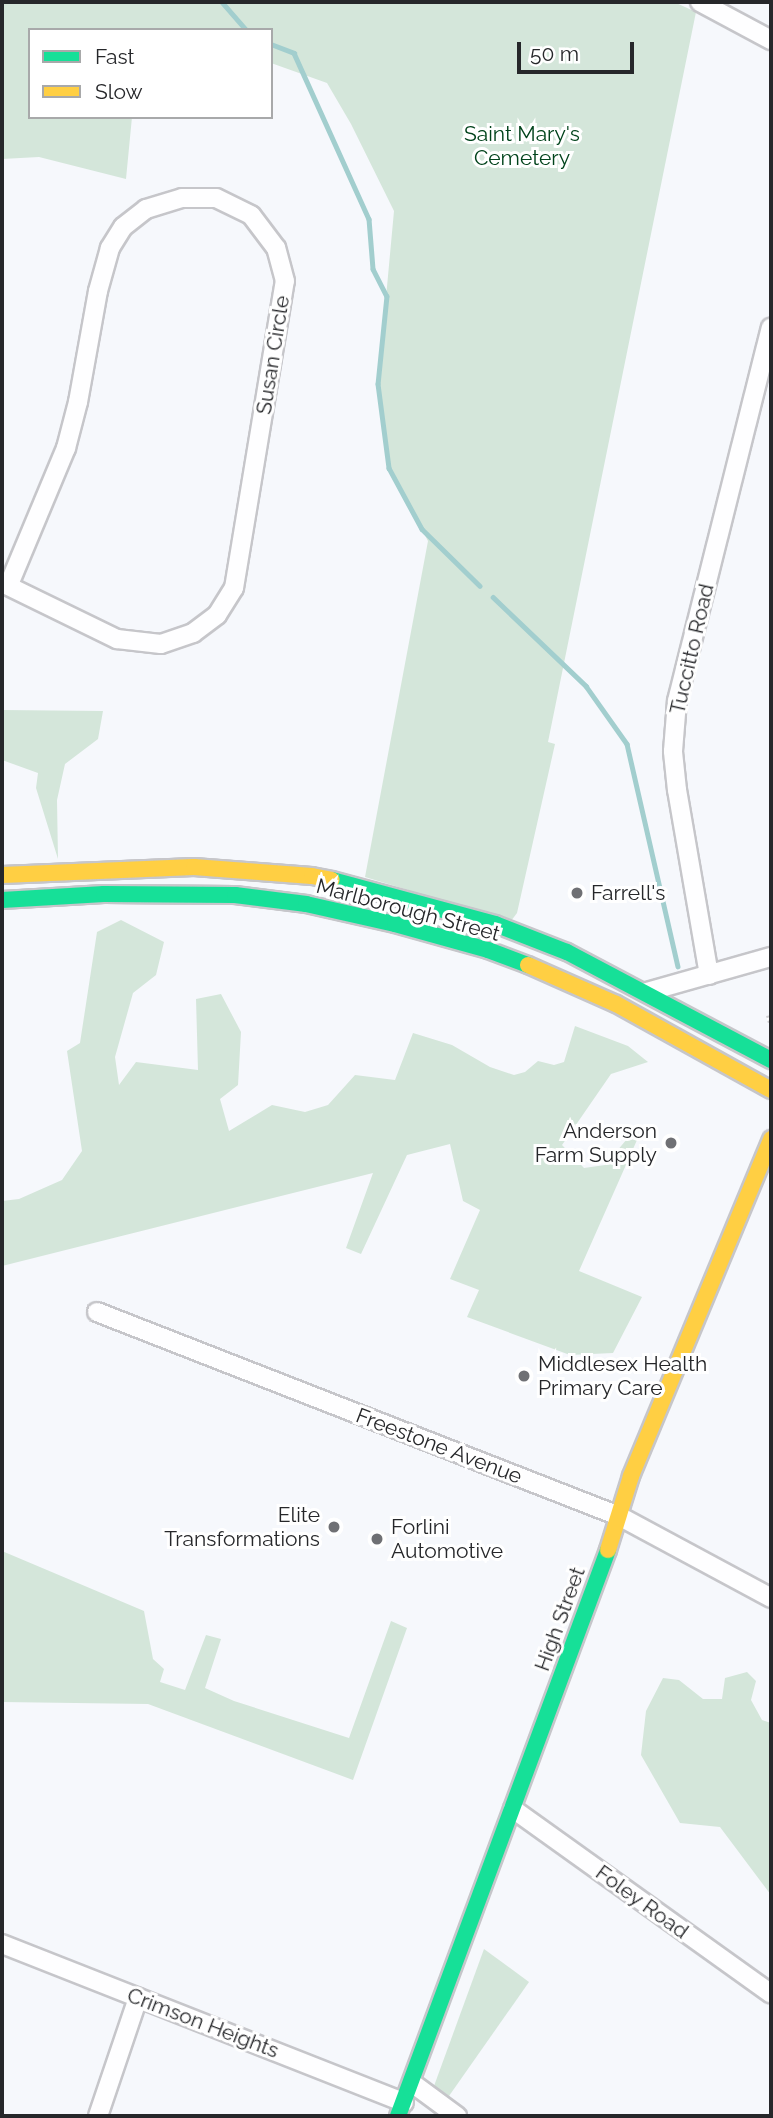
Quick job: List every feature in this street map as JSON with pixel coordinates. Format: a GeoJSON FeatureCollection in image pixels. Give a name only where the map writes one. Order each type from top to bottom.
{"type":"FeatureCollection","features":[{"type":"Feature","properties":{"kind":"main road","name":"Marlborough Street"},"geometry":{"type":"LineString","coordinates":[[2,875],[155,866],[237,869],[312,876],[375,890],[495,924],[567,952],[771,1060]]}},
{"type":"Feature","properties":{"kind":"main road","name":"Marlborough Street"},"geometry":{"type":"LineString","coordinates":[[2,900],[173,893],[235,895],[306,904],[395,924],[488,950],[556,976],[636,1016],[771,1090]]}},
{"type":"Feature","properties":{"kind":"main road","name":"High Street"},"geometry":{"type":"LineString","coordinates":[[401,2109],[513,1809],[619,1516],[632,1472],[771,1139]]}},
{"type":"Feature","properties":{"kind":"street"},"geometry":{"type":"LineString","coordinates":[[700,2],[771,40]]}},
{"type":"Feature","properties":{"kind":"street","name":"Susan Circle"},"geometry":{"type":"LineString","coordinates":[[182,198],[216,198],[251,215],[276,248],[285,281],[234,588],[217,615],[193,633],[161,644],[117,639],[5,583],[66,448],[78,402],[98,291],[110,248],[123,227],[146,209],[182,198]]}},
{"type":"Feature","properties":{"kind":"street","name":"Tuccitto Road"},"geometry":{"type":"LineString","coordinates":[[709,975],[677,790],[673,751],[677,701],[771,328]]}},
{"type":"Feature","properties":{"kind":"street"},"geometry":{"type":"LineString","coordinates":[[636,1016],[646,992],[771,957]]}},
{"type":"Feature","properties":{"kind":"street","name":"Freestone Avenue"},"geometry":{"type":"LineString","coordinates":[[97,1312],[619,1516],[771,1598]]}},
{"type":"Feature","properties":{"kind":"street","name":"Foley Road"},"geometry":{"type":"LineString","coordinates":[[513,1809],[771,1994]]}},
{"type":"Feature","properties":{"kind":"street","name":"Crimson Heights"},"geometry":{"type":"LineString","coordinates":[[2,1944],[401,2109]]}},
{"type":"Feature","properties":{"kind":"street"},"geometry":{"type":"LineString","coordinates":[[98,2116],[138,1998]]}},
{"type":"Feature","properties":{"kind":"street"},"geometry":{"type":"LineString","coordinates":[[412,2083],[457,2116]]}},
{"type":"Feature","properties":{"kind":"green space","name":"Saint Mary's Cemetery"},"geometry":{"type":"Polygon","coordinates":[[[2,2],[674,2],[696,12],[548,742],[555,744],[517,913],[511,921],[365,877],[428,541],[389,468],[378,384],[394,211],[351,124],[327,83],[273,64],[273,28],[28,28],[28,119],[132,119],[126,179],[39,157],[2,159],[2,2]]]}},
{"type":"Feature","properties":{"kind":"green space"},"geometry":{"type":"Polygon","coordinates":[[[2,710],[103,711],[98,739],[65,764],[57,800],[58,859],[36,788],[38,773],[2,760],[2,710]]]}},
{"type":"Feature","properties":{"kind":"green space"},"geometry":{"type":"Polygon","coordinates":[[[121,920],[164,942],[156,975],[133,993],[115,1057],[119,1085],[136,1062],[198,1070],[196,999],[221,994],[241,1032],[238,1085],[220,1099],[229,1131],[272,1105],[305,1112],[328,1105],[355,1075],[395,1080],[413,1033],[452,1045],[490,1067],[514,1075],[525,1072],[538,1061],[554,1065],[564,1062],[575,1026],[628,1046],[648,1062],[611,1074],[562,1145],[584,1168],[605,1165],[627,1139],[637,1140],[579,1271],[642,1297],[613,1353],[570,1355],[467,1317],[479,1290],[450,1279],[480,1210],[463,1201],[450,1144],[407,1155],[361,1254],[346,1248],[373,1173],[2,1266],[2,1201],[19,1199],[62,1180],[82,1151],[67,1051],[80,1043],[97,932],[121,920]]]}},
{"type":"Feature","properties":{"kind":"green space"},"geometry":{"type":"Polygon","coordinates":[[[2,1551],[144,1611],[153,1659],[164,1669],[160,1682],[185,1690],[206,1635],[221,1639],[205,1688],[234,1701],[349,1738],[391,1621],[407,1628],[353,1780],[148,1704],[2,1702],[2,1551]]]}},
{"type":"Feature","properties":{"kind":"green space"},"geometry":{"type":"Polygon","coordinates":[[[747,1672],[756,1681],[751,1700],[762,1720],[771,1723],[771,1895],[720,1827],[680,1823],[641,1755],[646,1711],[663,1678],[679,1680],[703,1699],[722,1699],[725,1678],[747,1672]]]}},
{"type":"Feature","properties":{"kind":"green space"},"geometry":{"type":"Polygon","coordinates":[[[484,1949],[529,1982],[449,2096],[434,2086],[484,1949]]]}},
{"type":"Feature","properties":{"kind":"waterway"},"geometry":{"type":"LineString","coordinates":[[222,2],[244,28]]}},
{"type":"Feature","properties":{"kind":"waterway"},"geometry":{"type":"LineString","coordinates":[[273,45],[294,53],[369,219],[373,269],[387,296],[378,384],[389,468],[422,529],[480,586]]}},
{"type":"Feature","properties":{"kind":"waterway"},"geometry":{"type":"LineString","coordinates":[[493,597],[586,686],[627,744],[678,966]]}},
{"type":"Feature","properties":{"kind":"railway"},"geometry":{"type":"LineString","coordinates":[[767,1019],[771,1018]]}},
{"type":"Feature","properties":{"kind":"traffic: fast"},"geometry":{"type":"LineString","coordinates":[[332,880],[495,924],[567,952],[771,1060]]}},
{"type":"Feature","properties":{"kind":"traffic: fast"},"geometry":{"type":"LineString","coordinates":[[2,900],[104,894],[235,895],[306,904],[395,924],[488,950],[528,965]]}},
{"type":"Feature","properties":{"kind":"traffic: fast"},"geometry":{"type":"LineString","coordinates":[[398,2116],[608,1550]]}},
{"type":"Feature","properties":{"kind":"traffic: slow"},"geometry":{"type":"LineString","coordinates":[[2,875],[194,867],[312,876],[332,880]]}},
{"type":"Feature","properties":{"kind":"traffic: slow"},"geometry":{"type":"LineString","coordinates":[[528,965],[616,1004],[771,1090]]}},
{"type":"Feature","properties":{"kind":"traffic: slow"},"geometry":{"type":"LineString","coordinates":[[608,1550],[631,1476],[771,1139]]}},
{"type":"Feature","properties":{"kind":"place","name":"Farrell's"},"geometry":{"type":"Point","coordinates":[577,893]}},
{"type":"Feature","properties":{"kind":"place","name":"Anderson Farm Supply"},"geometry":{"type":"Point","coordinates":[671,1143]}},
{"type":"Feature","properties":{"kind":"place","name":"Middlesex Health Primary Care"},"geometry":{"type":"Point","coordinates":[524,1376]}},
{"type":"Feature","properties":{"kind":"place","name":"Elite Transformations"},"geometry":{"type":"Point","coordinates":[334,1527]}},
{"type":"Feature","properties":{"kind":"place","name":"Forlini Automotive"},"geometry":{"type":"Point","coordinates":[377,1539]}}]}
